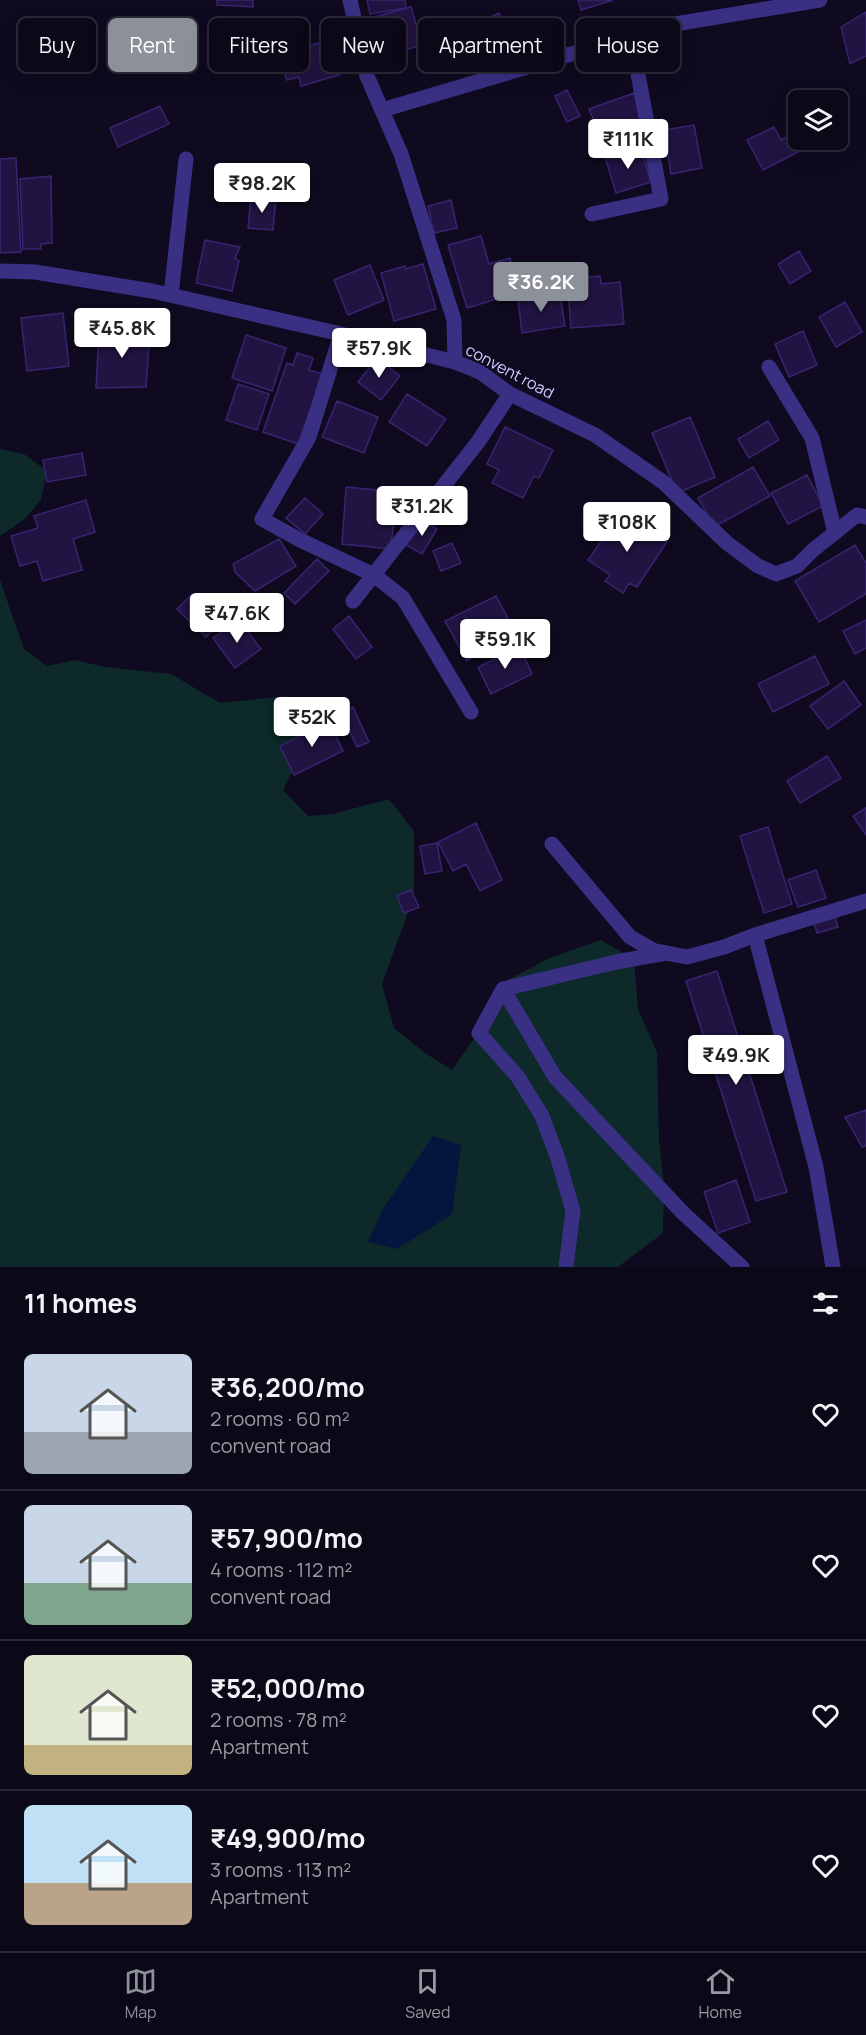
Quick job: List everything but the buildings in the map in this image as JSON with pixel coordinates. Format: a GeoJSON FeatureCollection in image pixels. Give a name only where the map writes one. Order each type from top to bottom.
{"type":"FeatureCollection","features":[{"type":"Feature","properties":{"kind":"street"},"geometry":{"type":"LineString","coordinates":[[350,0],[367,76],[401,154],[454,320],[455,362]]}},
{"type":"Feature","properties":{"kind":"street"},"geometry":{"type":"LineString","coordinates":[[680,23],[820,0]]}},
{"type":"Feature","properties":{"kind":"street"},"geometry":{"type":"LineString","coordinates":[[382,110],[576,52]]}},
{"type":"Feature","properties":{"kind":"street"},"geometry":{"type":"LineString","coordinates":[[592,214],[661,199],[638,72]]}},
{"type":"Feature","properties":{"kind":"street"},"geometry":{"type":"LineString","coordinates":[[171,296],[186,159]]}},
{"type":"Feature","properties":{"kind":"street","name":"convent road"},"geometry":{"type":"LineString","coordinates":[[0,271],[35,272],[171,296],[455,362],[480,372],[510,394],[595,435],[663,482],[727,543],[758,566],[776,574],[797,566],[813,550],[858,515],[866,517]]}},
{"type":"Feature","properties":{"kind":"street"},"geometry":{"type":"LineString","coordinates":[[341,334],[309,437],[262,519],[374,575],[403,598],[471,712]]}},
{"type":"Feature","properties":{"kind":"street"},"geometry":{"type":"LineString","coordinates":[[769,367],[812,438],[835,533]]}},
{"type":"Feature","properties":{"kind":"street"},"geometry":{"type":"LineString","coordinates":[[353,601],[478,442],[510,394]]}},
{"type":"Feature","properties":{"kind":"street"},"geometry":{"type":"LineString","coordinates":[[552,844],[630,937],[656,951],[687,957],[866,901]]}},
{"type":"Feature","properties":{"kind":"street"},"geometry":{"type":"LineString","coordinates":[[755,935],[816,1167],[833,1267]]}},
{"type":"Feature","properties":{"kind":"street"},"geometry":{"type":"LineString","coordinates":[[566,1267],[573,1211],[558,1159],[542,1116],[518,1077],[479,1033],[503,989],[616,962],[666,953]]}},
{"type":"Feature","properties":{"kind":"street"},"geometry":{"type":"LineString","coordinates":[[503,989],[555,1077],[683,1213],[742,1267]]}},
{"type":"Feature","properties":{"kind":"green space"},"geometry":{"type":"Polygon","coordinates":[[[0,449],[24,454],[47,471],[41,500],[25,519],[0,536],[0,449]]]}},
{"type":"Feature","properties":{"kind":"green space"},"geometry":{"type":"Polygon","coordinates":[[[0,580],[24,649],[47,666],[75,660],[105,667],[171,674],[220,703],[287,696],[316,726],[283,790],[308,816],[333,814],[389,799],[414,831],[414,896],[382,984],[394,1028],[425,1053],[452,1070],[489,1018],[500,984],[552,957],[601,940],[634,959],[638,1009],[657,1052],[659,1140],[664,1186],[663,1233],[618,1267],[0,1267],[0,580]]]}},
{"type":"Feature","properties":{"kind":"water"},"geometry":{"type":"Polygon","coordinates":[[[433,1136],[461,1145],[452,1214],[397,1249],[368,1242],[383,1209],[433,1136]]]}}]}
